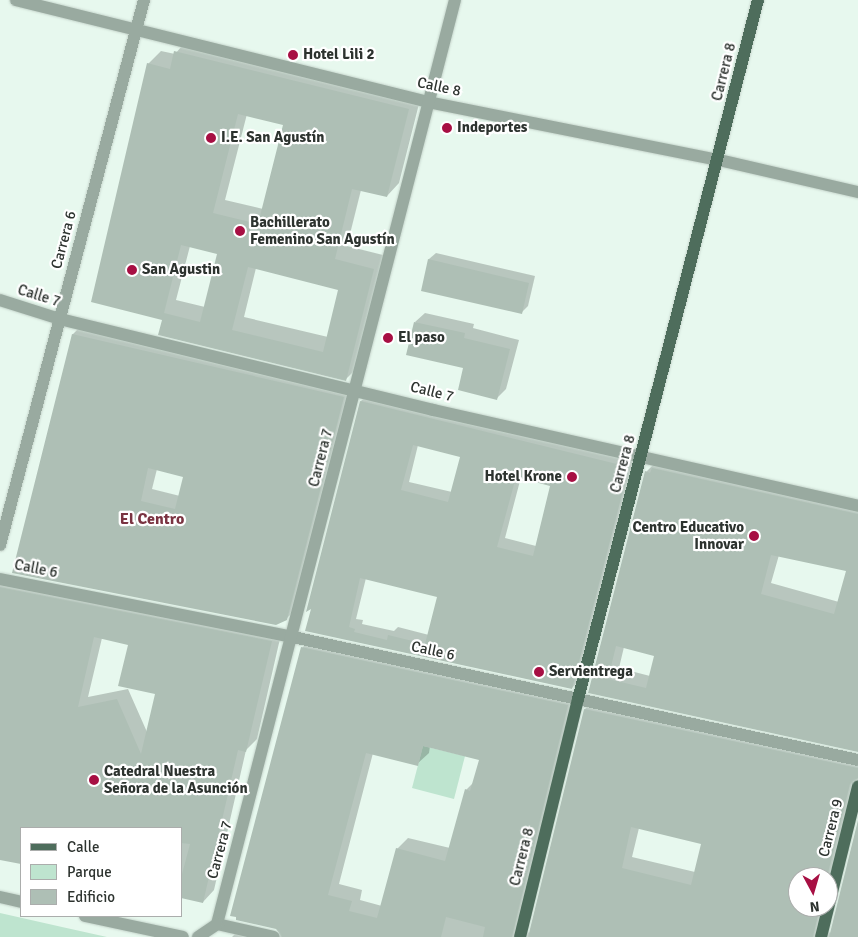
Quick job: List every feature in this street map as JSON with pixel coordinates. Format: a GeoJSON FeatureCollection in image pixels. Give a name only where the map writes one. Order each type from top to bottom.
{"type":"FeatureCollection","features":[{"type":"Feature","properties":{"kind":"main road","name":"Carrera 8"},"geometry":{"type":"LineString","coordinates":[[520,937],[578,699],[719,160],[758,0]]}},
{"type":"Feature","properties":{"kind":"main road","name":"Carrera 9"},"geometry":{"type":"LineString","coordinates":[[822,937],[858,786]]}},
{"type":"Feature","properties":{"kind":"street","name":"Calle 8"},"geometry":{"type":"LineString","coordinates":[[16,0],[428,102],[719,160],[858,192]]}},
{"type":"Feature","properties":{"kind":"street","name":"Carrera 6"},"geometry":{"type":"LineString","coordinates":[[0,546],[144,0]]}},
{"type":"Feature","properties":{"kind":"street","name":"Carrera 7"},"geometry":{"type":"LineString","coordinates":[[217,924],[293,637],[454,0]]}},
{"type":"Feature","properties":{"kind":"street","name":"Calle 7"},"geometry":{"type":"LineString","coordinates":[[0,300],[60,319],[355,388],[433,410],[642,455],[858,506]]}},
{"type":"Feature","properties":{"kind":"street","name":"Calle 6"},"geometry":{"type":"LineString","coordinates":[[0,578],[293,637],[858,760]]}},
{"type":"Feature","properties":{"kind":"street"},"geometry":{"type":"LineString","coordinates":[[0,897],[20,902]]}},
{"type":"Feature","properties":{"kind":"street"},"geometry":{"type":"LineString","coordinates":[[90,917],[182,937]]}},
{"type":"Feature","properties":{"kind":"street"},"geometry":{"type":"LineString","coordinates":[[198,937],[217,924],[274,937]]}},
{"type":"Feature","properties":{"kind":"green space"},"geometry":{"type":"Polygon","coordinates":[[[423,746],[465,756],[454,799],[412,788],[423,746]]]}},
{"type":"Feature","properties":{"kind":"green space"},"geometry":{"type":"Polygon","coordinates":[[[0,913],[62,927],[107,937],[0,937],[0,913]]]}},
{"type":"Feature","properties":{"kind":"building"},"geometry":{"type":"Polygon","coordinates":[[[174,51],[409,109],[387,197],[352,189],[335,259],[374,269],[346,381],[158,335],[162,320],[91,302],[147,63],[170,69],[174,51]],[[238,114],[213,213],[258,224],[283,125],[238,114]],[[181,245],[164,313],[200,322],[217,254],[181,245]],[[248,267],[232,330],[323,352],[338,290],[248,267]]]}},
{"type":"Feature","properties":{"kind":"building"},"geometry":{"type":"Polygon","coordinates":[[[428,259],[529,283],[522,314],[421,291],[428,259]]]}},
{"type":"Feature","properties":{"kind":"building"},"geometry":{"type":"Polygon","coordinates":[[[414,322],[465,333],[464,338],[510,349],[497,400],[458,390],[463,368],[406,355],[414,322]]]}},
{"type":"Feature","properties":{"kind":"building"},"geometry":{"type":"Polygon","coordinates":[[[72,334],[344,397],[287,620],[276,625],[12,573],[72,334]],[[148,468],[141,501],[175,509],[183,477],[148,468]]]}},
{"type":"Feature","properties":{"kind":"building"},"geometry":{"type":"Polygon","coordinates":[[[360,401],[629,467],[572,689],[305,631],[311,609],[306,612],[360,401]],[[413,445],[401,490],[448,502],[460,457],[413,445]],[[516,477],[497,547],[533,556],[550,486],[516,477]],[[360,578],[349,627],[355,629],[354,632],[387,640],[388,635],[425,644],[437,597],[360,578]]]}},
{"type":"Feature","properties":{"kind":"building"},"geometry":{"type":"Polygon","coordinates":[[[652,468],[858,514],[858,752],[588,693],[645,471],[650,473],[652,468]],[[771,555],[761,594],[834,614],[846,571],[771,555]],[[616,646],[608,679],[646,688],[654,656],[616,646]]]}},
{"type":"Feature","properties":{"kind":"building"},"geometry":{"type":"Polygon","coordinates":[[[0,587],[272,641],[246,752],[238,750],[203,903],[182,898],[182,874],[190,844],[182,843],[182,827],[20,827],[20,864],[0,860],[0,587]],[[94,637],[78,707],[117,699],[141,754],[155,694],[118,686],[128,645],[94,637]]]}},
{"type":"Feature","properties":{"kind":"building"},"geometry":{"type":"Polygon","coordinates":[[[301,647],[568,705],[512,937],[483,937],[485,927],[446,917],[441,937],[282,937],[276,929],[236,920],[236,917],[230,916],[301,647]],[[423,746],[418,766],[366,753],[328,895],[352,901],[349,911],[377,918],[396,848],[445,861],[465,789],[470,791],[479,760],[423,746]]]}},
{"type":"Feature","properties":{"kind":"building"},"geometry":{"type":"Polygon","coordinates":[[[584,709],[858,768],[858,778],[850,784],[829,867],[788,867],[788,917],[818,917],[813,937],[528,937],[584,709]],[[631,827],[622,868],[691,885],[701,844],[631,827]]]}},
{"type":"Feature","properties":{"kind":"building"},"geometry":{"type":"Polygon","coordinates":[[[858,820],[858,937],[829,937],[834,917],[838,917],[838,901],[858,820]]]}},
{"type":"Feature","properties":{"kind":"place","name":"Hotel Lili 2"},"geometry":{"type":"Point","coordinates":[293,55]}},
{"type":"Feature","properties":{"kind":"place","name":"Indeportes"},"geometry":{"type":"Point","coordinates":[447,128]}},
{"type":"Feature","properties":{"kind":"place","name":"I.E. San Agustín"},"geometry":{"type":"Point","coordinates":[211,138]}},
{"type":"Feature","properties":{"kind":"place","name":"Bachillerato Femenino San Agustín"},"geometry":{"type":"Point","coordinates":[240,231]}},
{"type":"Feature","properties":{"kind":"place","name":"San Agustin"},"geometry":{"type":"Point","coordinates":[132,270]}},
{"type":"Feature","properties":{"kind":"place","name":"El paso"},"geometry":{"type":"Point","coordinates":[388,338]}},
{"type":"Feature","properties":{"kind":"place","name":"Hotel Krone"},"geometry":{"type":"Point","coordinates":[572,477]}},
{"type":"Feature","properties":{"kind":"place","name":"Centro Educativo Innovar"},"geometry":{"type":"Point","coordinates":[754,536]}},
{"type":"Feature","properties":{"kind":"place","name":"Servientrega"},"geometry":{"type":"Point","coordinates":[539,672]}},
{"type":"Feature","properties":{"kind":"place","name":"Catedral Nuestra Señora de la Asunción"},"geometry":{"type":"Point","coordinates":[94,780]}},
{"type":"Feature","properties":{"kind":"district","name":"El Centro"},"geometry":{"type":"Point","coordinates":[152,519]}}]}
